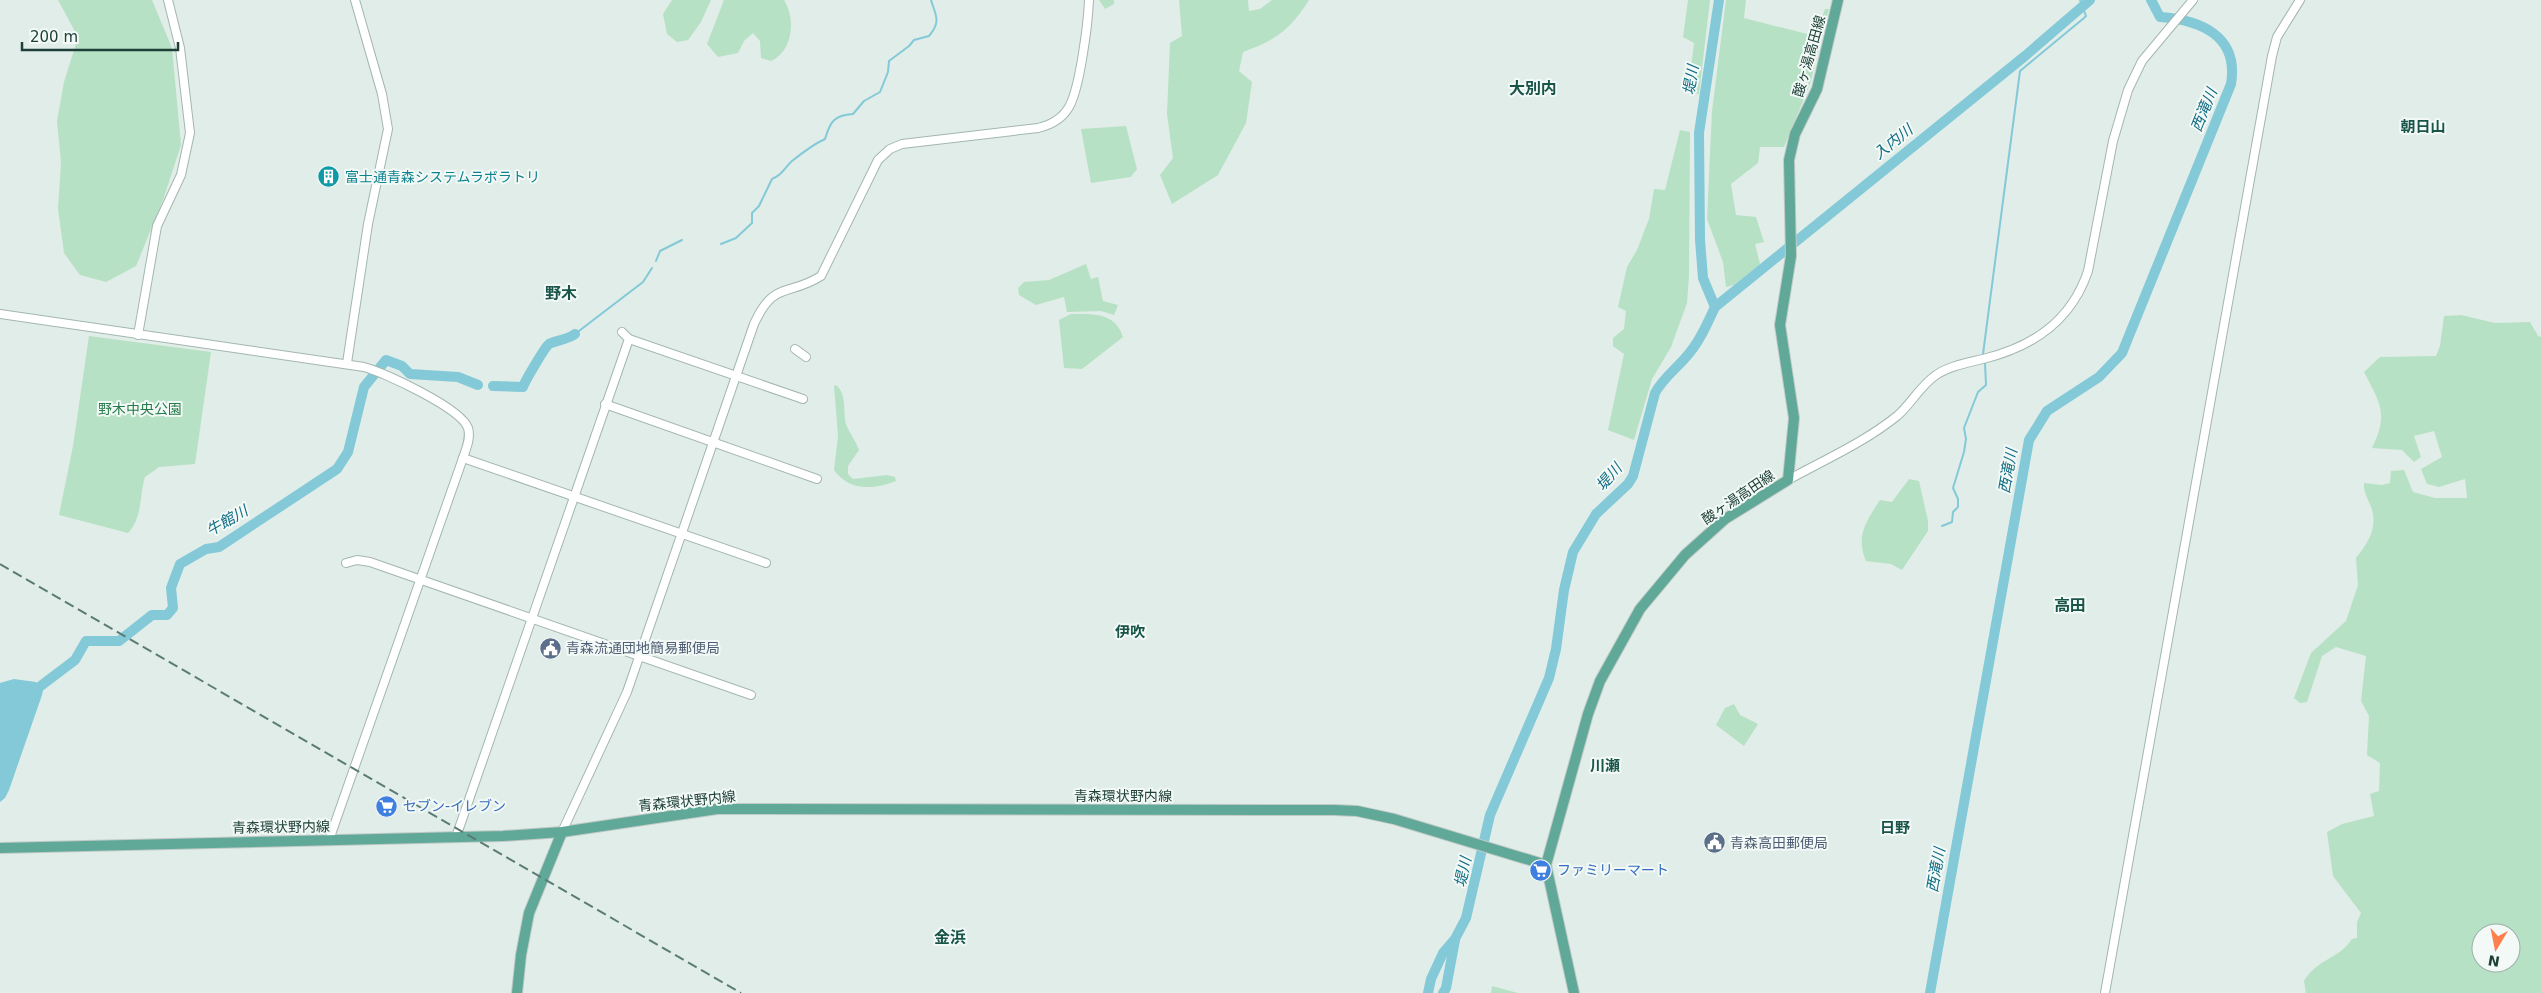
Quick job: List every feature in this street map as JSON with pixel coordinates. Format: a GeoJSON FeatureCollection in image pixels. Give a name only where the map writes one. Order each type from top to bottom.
{"type":"FeatureCollection","features":[{"type":"Feature","properties":{"kind":"main road","name":"酸ヶ湯高田線"},"geometry":{"type":"LineString","coordinates":[[1546,864],[1588,714],[1608,664],[1631,623],[1670,570],[1695,545],[1725,519],[1788,480],[1794,418],[1780,325],[1790,256],[1790,155],[1796,134],[1817,89],[1838,0]]}},
{"type":"Feature","properties":{"kind":"main road","name":"青森環状野内線"},"geometry":{"type":"LineString","coordinates":[[0,848],[456,837],[562,832],[717,809],[1334,810],[1357,811],[1394,819],[1546,864]]}},
{"type":"Feature","properties":{"kind":"main road"},"geometry":{"type":"LineString","coordinates":[[517,993],[521,955],[529,913],[562,832]]}},
{"type":"Feature","properties":{"kind":"main road"},"geometry":{"type":"LineString","coordinates":[[1546,864],[1574,993]]}},
{"type":"Feature","properties":{"kind":"street"},"geometry":{"type":"LineString","coordinates":[[138,335],[157,226],[181,175],[190,133],[180,48],[168,0]]}},
{"type":"Feature","properties":{"kind":"street"},"geometry":{"type":"LineString","coordinates":[[347,363],[368,224],[388,129],[382,94],[355,0]]}},
{"type":"Feature","properties":{"kind":"street"},"geometry":{"type":"LineString","coordinates":[[562,832],[617,717],[754,324],[766,302],[777,293],[816,279],[826,270],[878,160],[884,154],[902,144],[913,142],[1038,128],[1052,124],[1064,115],[1075,94],[1089,0]]}},
{"type":"Feature","properties":{"kind":"street"},"geometry":{"type":"LineString","coordinates":[[1788,480],[1896,417],[1936,375],[1958,366],[2021,347],[2052,327],[2067,312],[2081,288],[2088,271],[2112,141],[2128,90],[2142,61],[2193,0]]}},
{"type":"Feature","properties":{"kind":"street"},"geometry":{"type":"LineString","coordinates":[[2104,993],[2272,56],[2277,37],[2300,0]]}},
{"type":"Feature","properties":{"kind":"street"},"geometry":{"type":"LineString","coordinates":[[0,314],[347,363],[364,367],[385,374],[417,390],[466,425],[469,438],[463,458],[330,840]]}},
{"type":"Feature","properties":{"kind":"street"},"geometry":{"type":"LineString","coordinates":[[622,332],[628,339],[803,399]]}},
{"type":"Feature","properties":{"kind":"street"},"geometry":{"type":"LineString","coordinates":[[456,837],[628,339]]}},
{"type":"Feature","properties":{"kind":"street"},"geometry":{"type":"LineString","coordinates":[[795,349],[806,356]]}},
{"type":"Feature","properties":{"kind":"street"},"geometry":{"type":"LineString","coordinates":[[605,404],[817,479]]}},
{"type":"Feature","properties":{"kind":"street"},"geometry":{"type":"LineString","coordinates":[[463,458],[766,564]]}},
{"type":"Feature","properties":{"kind":"street"},"geometry":{"type":"LineString","coordinates":[[346,563],[357,560],[367,561],[751,695]]}},
{"type":"Feature","properties":{"kind":"green space"},"geometry":{"type":"Polygon","coordinates":[[[58,0],[152,0],[172,48],[181,145],[163,200],[136,266],[106,282],[80,275],[64,253],[58,209],[61,162],[57,121],[64,82],[78,37],[58,0]]]}},
{"type":"Feature","properties":{"kind":"green space"},"geometry":{"type":"Polygon","coordinates":[[[672,0],[711,0],[701,22],[688,40],[677,42],[667,34],[663,14],[672,0]]]}},
{"type":"Feature","properties":{"kind":"green space"},"geometry":{"type":"Polygon","coordinates":[[[724,0],[784,0],[788,8],[791,25],[788,42],[784,50],[771,61],[761,58],[760,41],[753,33],[744,41],[738,53],[718,57],[707,44],[724,0]]]}},
{"type":"Feature","properties":{"kind":"green space"},"geometry":{"type":"Polygon","coordinates":[[[1099,0],[1114,0],[1114,4],[1105,9],[1099,0]]]}},
{"type":"Feature","properties":{"kind":"green space"},"geometry":{"type":"Polygon","coordinates":[[[1179,0],[1248,0],[1249,11],[1260,9],[1272,0],[1309,0],[1295,19],[1281,33],[1265,43],[1243,52],[1239,71],[1252,82],[1246,123],[1218,175],[1172,204],[1160,175],[1173,158],[1167,114],[1170,43],[1182,36],[1179,0]]]}},
{"type":"Feature","properties":{"kind":"green space"},"geometry":{"type":"Polygon","coordinates":[[[1688,0],[1710,0],[1699,94],[1688,93],[1694,43],[1683,37],[1688,0]]]}},
{"type":"Feature","properties":{"kind":"green space"},"geometry":{"type":"Polygon","coordinates":[[[1726,0],[1746,0],[1744,18],[1815,36],[1825,9],[1829,9],[1810,84],[1784,147],[1760,147],[1758,163],[1731,184],[1736,215],[1756,217],[1764,242],[1755,244],[1760,264],[1734,285],[1726,287],[1723,262],[1707,219],[1712,111],[1726,0]]]}},
{"type":"Feature","properties":{"kind":"green space"},"geometry":{"type":"Polygon","coordinates":[[[1126,126],[1137,169],[1131,177],[1091,183],[1081,129],[1126,126]]]}},
{"type":"Feature","properties":{"kind":"green space"},"geometry":{"type":"Polygon","coordinates":[[[1680,130],[1690,132],[1689,276],[1687,303],[1671,347],[1652,379],[1634,440],[1608,430],[1624,354],[1613,346],[1613,338],[1624,329],[1626,311],[1618,307],[1627,267],[1637,250],[1649,219],[1654,189],[1665,190],[1680,130]]]}},
{"type":"Feature","properties":{"kind":"green space"},"geometry":{"type":"Polygon","coordinates":[[[1086,264],[1091,279],[1098,277],[1103,301],[1118,305],[1114,315],[1101,311],[1067,312],[1064,297],[1036,305],[1019,295],[1018,288],[1024,282],[1049,280],[1086,264]]]}},
{"type":"Feature","properties":{"kind":"green space"},"geometry":{"type":"Polygon","coordinates":[[[1071,314],[1095,315],[1109,319],[1115,323],[1123,337],[1082,369],[1064,368],[1059,320],[1071,314]]]}},
{"type":"Feature","properties":{"kind":"green space"},"geometry":{"type":"Polygon","coordinates":[[[2461,315],[2495,323],[2530,322],[2538,336],[2541,337],[2541,993],[2306,993],[2304,981],[2309,974],[2321,963],[2341,951],[2352,939],[2357,938],[2357,922],[2361,913],[2333,876],[2327,832],[2342,824],[2374,816],[2370,794],[2379,791],[2380,763],[2367,755],[2369,716],[2361,701],[2366,656],[2336,647],[2322,656],[2307,702],[2300,703],[2294,698],[2311,653],[2346,621],[2358,585],[2356,558],[2372,532],[2374,521],[2364,483],[2382,485],[2390,483],[2391,471],[2404,470],[2413,492],[2435,498],[2467,498],[2465,479],[2439,487],[2427,484],[2421,469],[2442,457],[2434,431],[2414,436],[2421,457],[2414,462],[2402,450],[2372,448],[2380,426],[2381,417],[2378,401],[2364,372],[2380,357],[2436,356],[2440,346],[2444,316],[2461,315]]]}},
{"type":"Feature","properties":{"kind":"green space","name":"野木中央公園"},"geometry":{"type":"Polygon","coordinates":[[[89,336],[211,352],[195,464],[159,467],[145,477],[136,520],[128,533],[59,515],[73,446],[89,336]]]}},
{"type":"Feature","properties":{"kind":"green space"},"geometry":{"type":"Polygon","coordinates":[[[836,385],[842,393],[846,424],[859,450],[848,466],[848,474],[853,479],[887,475],[895,477],[896,481],[879,486],[862,487],[847,482],[834,470],[838,436],[834,386],[836,385]]]}},
{"type":"Feature","properties":{"kind":"green space"},"geometry":{"type":"Polygon","coordinates":[[[1909,479],[1919,481],[1928,521],[1928,531],[1902,570],[1891,564],[1866,561],[1863,552],[1862,536],[1867,521],[1880,500],[1892,502],[1909,479]]]}},
{"type":"Feature","properties":{"kind":"green space"},"geometry":{"type":"Polygon","coordinates":[[[1734,704],[1740,715],[1758,724],[1744,746],[1716,725],[1725,708],[1734,704]]]}},
{"type":"Feature","properties":{"kind":"green space"},"geometry":{"type":"Polygon","coordinates":[[[1492,986],[1518,993],[1491,993],[1492,986]]]}},
{"type":"Feature","properties":{"kind":"water"},"geometry":{"type":"Polygon","coordinates":[[[14,679],[36,682],[43,690],[9,790],[5,798],[0,802],[0,683],[14,679]]]}},
{"type":"Feature","properties":{"kind":"waterway"},"geometry":{"type":"LineString","coordinates":[[721,244],[736,238],[752,223],[752,213],[759,206],[772,179],[779,175],[800,155],[825,139],[834,120],[841,116],[853,114],[864,101],[880,92],[888,72],[889,61],[914,40],[929,36],[936,22],[936,14],[931,0]]}},
{"type":"Feature","properties":{"kind":"waterway","name":"堤川"},"geometry":{"type":"LineString","coordinates":[[1428,993],[1431,979],[1443,953],[1455,939],[1466,918],[1490,815],[1549,678],[1556,649],[1564,590],[1573,552],[1596,514],[1628,484],[1633,476],[1655,393],[1691,352],[1715,307],[1703,278],[1700,240],[1699,133],[1719,0]]}},
{"type":"Feature","properties":{"kind":"waterway"},"geometry":{"type":"LineString","coordinates":[[1983,354],[2020,71],[2086,16],[2080,0]]}},
{"type":"Feature","properties":{"kind":"waterway","name":"入内川"},"geometry":{"type":"LineString","coordinates":[[1715,307],[2025,56],[2090,0]]}},
{"type":"Feature","properties":{"kind":"waterway","name":"西滝川"},"geometry":{"type":"LineString","coordinates":[[1930,993],[2029,440],[2047,411],[2099,377],[2122,353],[2231,84],[2232,67],[2229,54],[2223,42],[2203,27],[2190,22],[2160,17],[2151,0]]}},
{"type":"Feature","properties":{"kind":"waterway"},"geometry":{"type":"LineString","coordinates":[[656,261],[660,251],[682,240]]}},
{"type":"Feature","properties":{"kind":"waterway"},"geometry":{"type":"LineString","coordinates":[[575,334],[643,282],[652,268]]}},
{"type":"Feature","properties":{"kind":"waterway","name":"牛館川"},"geometry":{"type":"LineString","coordinates":[[493,386],[523,387],[535,364],[549,344],[569,338],[575,334]]}},
{"type":"Feature","properties":{"kind":"waterway","name":"牛館川"},"geometry":{"type":"LineString","coordinates":[[32,697],[38,688],[75,660],[86,641],[119,641],[152,615],[167,615],[173,608],[171,588],[180,564],[206,549],[219,547],[337,469],[348,452],[364,387],[386,360],[402,366],[410,374],[458,377],[478,385]]}},
{"type":"Feature","properties":{"kind":"waterway"},"geometry":{"type":"LineString","coordinates":[[1942,526],[1952,522],[1953,512],[1958,507],[1958,499],[1953,488],[1964,452],[1966,439],[1964,428],[1978,392],[1986,385],[1985,363]]}},
{"type":"Feature","properties":{"kind":"waterway","name":"堤川"},"geometry":{"type":"LineString","coordinates":[[1443,993],[1446,988],[1455,940]]}},
{"type":"Feature","properties":{"kind":"railway"},"geometry":{"type":"LineString","coordinates":[[0,564],[741,993]]}},
{"type":"Feature","properties":{"kind":"place","name":"富士通青森システムラボラトリ"},"geometry":{"type":"Point","coordinates":[329,177]}},
{"type":"Feature","properties":{"kind":"place","name":"青森流通団地簡易郵便局"},"geometry":{"type":"Point","coordinates":[550,648]}},
{"type":"Feature","properties":{"kind":"place","name":"セブン-イレブン"},"geometry":{"type":"Point","coordinates":[387,806]}},
{"type":"Feature","properties":{"kind":"place","name":"青森高田郵便局"},"geometry":{"type":"Point","coordinates":[1714,843]}},
{"type":"Feature","properties":{"kind":"place","name":"ファミリーマート"},"geometry":{"type":"Point","coordinates":[1541,870]}},
{"type":"Feature","properties":{"kind":"district","name":"大別内"},"geometry":{"type":"Point","coordinates":[1533,88]}},
{"type":"Feature","properties":{"kind":"district","name":"朝日山"},"geometry":{"type":"Point","coordinates":[2423,127]}},
{"type":"Feature","properties":{"kind":"district","name":"野木"},"geometry":{"type":"Point","coordinates":[561,293]}},
{"type":"Feature","properties":{"kind":"district","name":"高田"},"geometry":{"type":"Point","coordinates":[2070,605]}},
{"type":"Feature","properties":{"kind":"district","name":"伊吹"},"geometry":{"type":"Point","coordinates":[1130,632]}},
{"type":"Feature","properties":{"kind":"district","name":"川瀬"},"geometry":{"type":"Point","coordinates":[1605,766]}},
{"type":"Feature","properties":{"kind":"district","name":"日野"},"geometry":{"type":"Point","coordinates":[1895,828]}},
{"type":"Feature","properties":{"kind":"district","name":"金浜"},"geometry":{"type":"Point","coordinates":[950,937]}}]}
